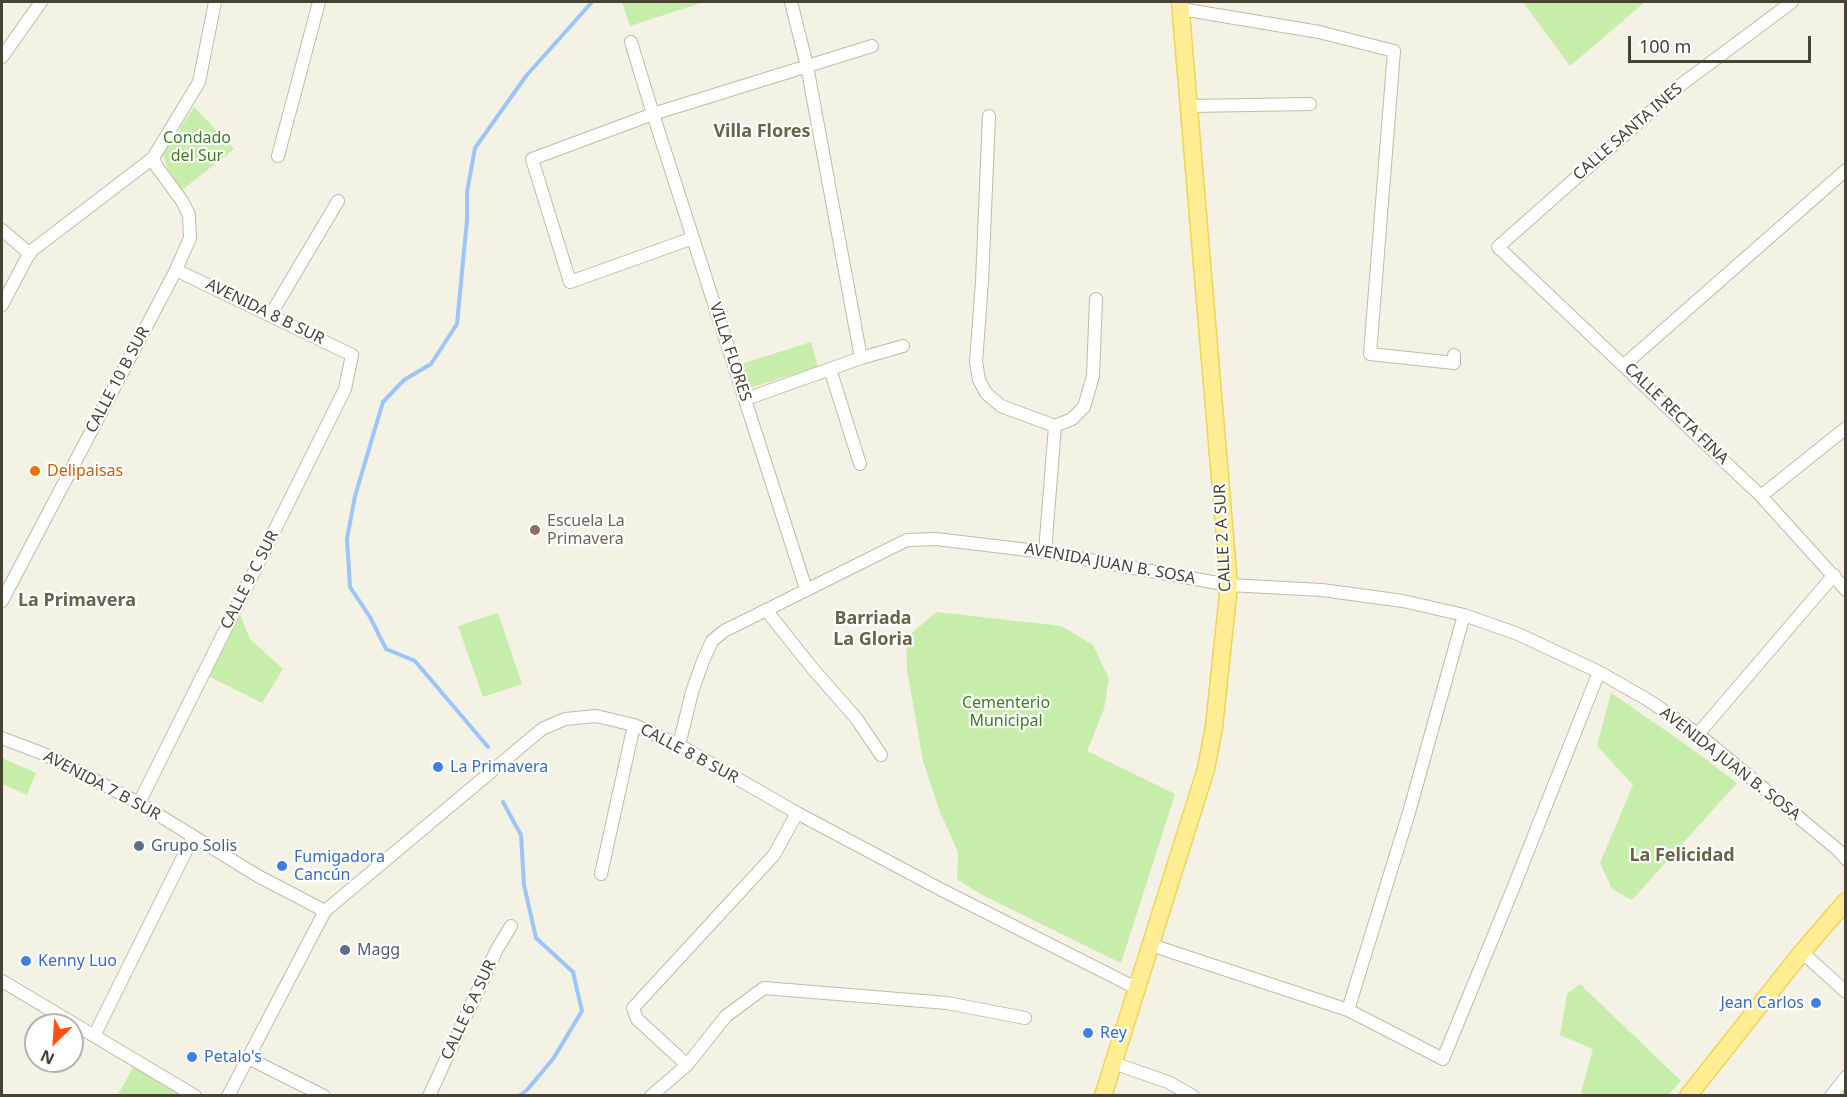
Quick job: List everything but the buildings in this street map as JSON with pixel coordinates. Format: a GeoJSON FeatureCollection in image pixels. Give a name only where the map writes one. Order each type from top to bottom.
{"type":"FeatureCollection","features":[{"type":"Feature","properties":{"kind":"main road","name":"CALLE 2 A SUR"},"geometry":{"type":"LineString","coordinates":[[1103,1095],[1206,769],[1214,727],[1229,585],[1180,5]]}},
{"type":"Feature","properties":{"kind":"main road"},"geometry":{"type":"LineString","coordinates":[[1688,1095],[1845,901]]}},
{"type":"Feature","properties":{"kind":"street"},"geometry":{"type":"LineString","coordinates":[[2,57],[41,2]]}},
{"type":"Feature","properties":{"kind":"street"},"geometry":{"type":"LineString","coordinates":[[2,305],[30,254],[153,158],[199,82],[215,2]]}},
{"type":"Feature","properties":{"kind":"street"},"geometry":{"type":"LineString","coordinates":[[278,156],[319,2]]}},
{"type":"Feature","properties":{"kind":"street"},"geometry":{"type":"LineString","coordinates":[[791,2],[807,66],[861,358]]}},
{"type":"Feature","properties":{"kind":"street","name":"CALLE SANTA INES"},"geometry":{"type":"LineString","coordinates":[[1498,247],[1682,84],[1792,2]]}},
{"type":"Feature","properties":{"kind":"street"},"geometry":{"type":"LineString","coordinates":[[1180,5],[1319,32],[1394,51],[1370,354],[1454,363],[1454,355]]}},
{"type":"Feature","properties":{"kind":"street","name":"VILLA FLORES"},"geometry":{"type":"LineString","coordinates":[[631,42],[806,589]]}},
{"type":"Feature","properties":{"kind":"street"},"geometry":{"type":"LineString","coordinates":[[693,238],[570,282],[532,159],[653,114],[872,46]]}},
{"type":"Feature","properties":{"kind":"street"},"geometry":{"type":"LineString","coordinates":[[1189,106],[1310,104]]}},
{"type":"Feature","properties":{"kind":"street"},"geometry":{"type":"LineString","coordinates":[[989,116],[976,362],[979,380],[986,393],[1001,406],[1055,426],[1072,419],[1084,407],[1093,376],[1096,299]]}},
{"type":"Feature","properties":{"kind":"street","name":"CALLE 10 B SUR"},"geometry":{"type":"LineString","coordinates":[[2,601],[176,270],[190,238],[189,215],[153,158]]}},
{"type":"Feature","properties":{"kind":"street"},"geometry":{"type":"LineString","coordinates":[[1624,365],[1845,170]]}},
{"type":"Feature","properties":{"kind":"street"},"geometry":{"type":"LineString","coordinates":[[271,314],[338,201]]}},
{"type":"Feature","properties":{"kind":"street"},"geometry":{"type":"LineString","coordinates":[[2,230],[30,254]]}},
{"type":"Feature","properties":{"kind":"street","name":"CALLE RECTA FINA"},"geometry":{"type":"LineString","coordinates":[[1498,247],[1761,496],[1845,590]]}},
{"type":"Feature","properties":{"kind":"street","name":"AVENIDA 8 B SUR"},"geometry":{"type":"LineString","coordinates":[[176,270],[352,355]]}},
{"type":"Feature","properties":{"kind":"street"},"geometry":{"type":"LineString","coordinates":[[746,399],[861,358],[903,346]]}},
{"type":"Feature","properties":{"kind":"street","name":"CALLE 9 C SUR"},"geometry":{"type":"LineString","coordinates":[[139,802],[345,389],[352,355]]}},
{"type":"Feature","properties":{"kind":"street"},"geometry":{"type":"LineString","coordinates":[[830,369],[860,464]]}},
{"type":"Feature","properties":{"kind":"street"},"geometry":{"type":"LineString","coordinates":[[1045,552],[1055,426]]}},
{"type":"Feature","properties":{"kind":"street"},"geometry":{"type":"LineString","coordinates":[[1761,496],[1845,428]]}},
{"type":"Feature","properties":{"kind":"street","name":"AVENIDA JUAN B. SOSA"},"geometry":{"type":"LineString","coordinates":[[806,589],[907,540],[936,539],[1045,552],[1229,585],[1322,590],[1403,601],[1464,615],[1518,634],[1599,672],[1648,700],[1698,734],[1838,850],[1845,859]]}},
{"type":"Feature","properties":{"kind":"street"},"geometry":{"type":"LineString","coordinates":[[1698,734],[1834,575]]}},
{"type":"Feature","properties":{"kind":"street"},"geometry":{"type":"LineString","coordinates":[[679,746],[692,692],[712,641],[724,631],[806,589]]}},
{"type":"Feature","properties":{"kind":"street"},"geometry":{"type":"LineString","coordinates":[[766,610],[856,718],[881,755]]}},
{"type":"Feature","properties":{"kind":"street"},"geometry":{"type":"LineString","coordinates":[[1348,1010],[1410,809],[1464,615]]}},
{"type":"Feature","properties":{"kind":"street"},"geometry":{"type":"LineString","coordinates":[[1151,945],[1348,1010],[1443,1059],[1599,672]]}},
{"type":"Feature","properties":{"kind":"street","name":"CALLE 8 B SUR"},"geometry":{"type":"LineString","coordinates":[[228,1095],[325,910],[542,729],[565,719],[596,717],[634,725],[679,746],[797,813],[940,889],[1136,988]]}},
{"type":"Feature","properties":{"kind":"street"},"geometry":{"type":"LineString","coordinates":[[601,874],[634,725]]}},
{"type":"Feature","properties":{"kind":"street","name":"AVENIDA 7 B SUR"},"geometry":{"type":"LineString","coordinates":[[2,738],[44,754],[139,802],[258,876],[325,910]]}},
{"type":"Feature","properties":{"kind":"street"},"geometry":{"type":"LineString","coordinates":[[687,1065],[637,1019],[633,1008],[774,855],[797,813]]}},
{"type":"Feature","properties":{"kind":"street"},"geometry":{"type":"LineString","coordinates":[[94,1036],[193,837]]}},
{"type":"Feature","properties":{"kind":"street","name":"CALLE 6 A SUR"},"geometry":{"type":"LineString","coordinates":[[429,1095],[497,949],[511,926]]}},
{"type":"Feature","properties":{"kind":"street"},"geometry":{"type":"LineString","coordinates":[[1802,952],[1845,992]]}},
{"type":"Feature","properties":{"kind":"street"},"geometry":{"type":"LineString","coordinates":[[2,981],[195,1095]]}},
{"type":"Feature","properties":{"kind":"street"},"geometry":{"type":"LineString","coordinates":[[651,1095],[687,1065],[726,1016],[764,988],[947,1003],[1025,1018]]}},
{"type":"Feature","properties":{"kind":"street"},"geometry":{"type":"LineString","coordinates":[[248,1058],[324,1095]]}},
{"type":"Feature","properties":{"kind":"street"},"geometry":{"type":"LineString","coordinates":[[1113,1063],[1168,1082],[1193,1095]]}},
{"type":"Feature","properties":{"kind":"street"},"geometry":{"type":"LineString","coordinates":[[1831,1095],[1845,1077]]}},
{"type":"Feature","properties":{"kind":"green space"},"geometry":{"type":"Polygon","coordinates":[[[622,2],[704,2],[630,26],[622,2]]]}},
{"type":"Feature","properties":{"kind":"green space"},"geometry":{"type":"Polygon","coordinates":[[[1523,2],[1645,2],[1570,66],[1523,2]]]}},
{"type":"Feature","properties":{"kind":"green space","name":"Condado del Sur"},"geometry":{"type":"Polygon","coordinates":[[[194,107],[234,149],[182,190],[168,169],[163,154],[194,107]]]}},
{"type":"Feature","properties":{"kind":"green space"},"geometry":{"type":"Polygon","coordinates":[[[811,342],[818,367],[749,388],[741,364],[811,342]]]}},
{"type":"Feature","properties":{"kind":"green space"},"geometry":{"type":"Polygon","coordinates":[[[238,610],[250,639],[283,669],[262,703],[208,676],[238,610]]]}},
{"type":"Feature","properties":{"kind":"green space","name":"Cementerio Municipal"},"geometry":{"type":"Polygon","coordinates":[[[936,612],[1061,626],[1093,645],[1109,679],[1104,709],[1087,751],[1175,794],[1121,963],[982,895],[957,879],[958,852],[940,812],[923,761],[907,669],[906,638],[936,612]]]}},
{"type":"Feature","properties":{"kind":"green space"},"geometry":{"type":"Polygon","coordinates":[[[498,613],[522,684],[483,697],[458,626],[498,613]]]}},
{"type":"Feature","properties":{"kind":"green space"},"geometry":{"type":"Polygon","coordinates":[[[1611,693],[1737,783],[1632,900],[1612,889],[1600,863],[1633,785],[1597,746],[1611,693]]]}},
{"type":"Feature","properties":{"kind":"green space"},"geometry":{"type":"Polygon","coordinates":[[[2,758],[36,773],[27,795],[2,784],[2,758]]]}},
{"type":"Feature","properties":{"kind":"green space"},"geometry":{"type":"Polygon","coordinates":[[[1580,984],[1681,1081],[1668,1095],[1586,1096],[1581,1092],[1593,1049],[1560,1035],[1567,994],[1580,984]]]}},
{"type":"Feature","properties":{"kind":"green space"},"geometry":{"type":"Polygon","coordinates":[[[134,1066],[186,1096],[117,1096],[134,1066]]]}},
{"type":"Feature","properties":{"kind":"waterway"},"geometry":{"type":"LineString","coordinates":[[488,747],[415,661],[386,649],[370,617],[350,587],[347,539],[355,496],[383,402],[404,380],[431,364],[457,324],[467,220],[467,192],[475,148],[526,76],[592,2]]}},
{"type":"Feature","properties":{"kind":"waterway"},"geometry":{"type":"LineString","coordinates":[[503,802],[521,835],[524,885],[536,938],[573,972],[582,1011],[553,1059],[527,1090],[519,1096]]}},
{"type":"Feature","properties":{"kind":"place","name":"Delipaisas"},"geometry":{"type":"Point","coordinates":[35,471]}},
{"type":"Feature","properties":{"kind":"place","name":"Escuela La Primavera"},"geometry":{"type":"Point","coordinates":[535,530]}},
{"type":"Feature","properties":{"kind":"place","name":"La Primavera"},"geometry":{"type":"Point","coordinates":[438,767]}},
{"type":"Feature","properties":{"kind":"place","name":"Grupo Solis"},"geometry":{"type":"Point","coordinates":[139,846]}},
{"type":"Feature","properties":{"kind":"place","name":"Fumigadora Cancún"},"geometry":{"type":"Point","coordinates":[282,866]}},
{"type":"Feature","properties":{"kind":"place","name":"Magg"},"geometry":{"type":"Point","coordinates":[345,950]}},
{"type":"Feature","properties":{"kind":"place","name":"Kenny Luo"},"geometry":{"type":"Point","coordinates":[26,961]}},
{"type":"Feature","properties":{"kind":"place","name":"Jean Carlos"},"geometry":{"type":"Point","coordinates":[1816,1003]}},
{"type":"Feature","properties":{"kind":"place","name":"Rey"},"geometry":{"type":"Point","coordinates":[1088,1033]}},
{"type":"Feature","properties":{"kind":"place","name":"Petalo's"},"geometry":{"type":"Point","coordinates":[192,1057]}},
{"type":"Feature","properties":{"kind":"district","name":"Villa Flores"},"geometry":{"type":"Point","coordinates":[762,132]}},
{"type":"Feature","properties":{"kind":"district","name":"La Primavera"},"geometry":{"type":"Point","coordinates":[77,601]}},
{"type":"Feature","properties":{"kind":"district","name":"Barriada La Gloria"},"geometry":{"type":"Point","coordinates":[873,629]}},
{"type":"Feature","properties":{"kind":"district","name":"La Felicidad"},"geometry":{"type":"Point","coordinates":[1682,856]}}]}
